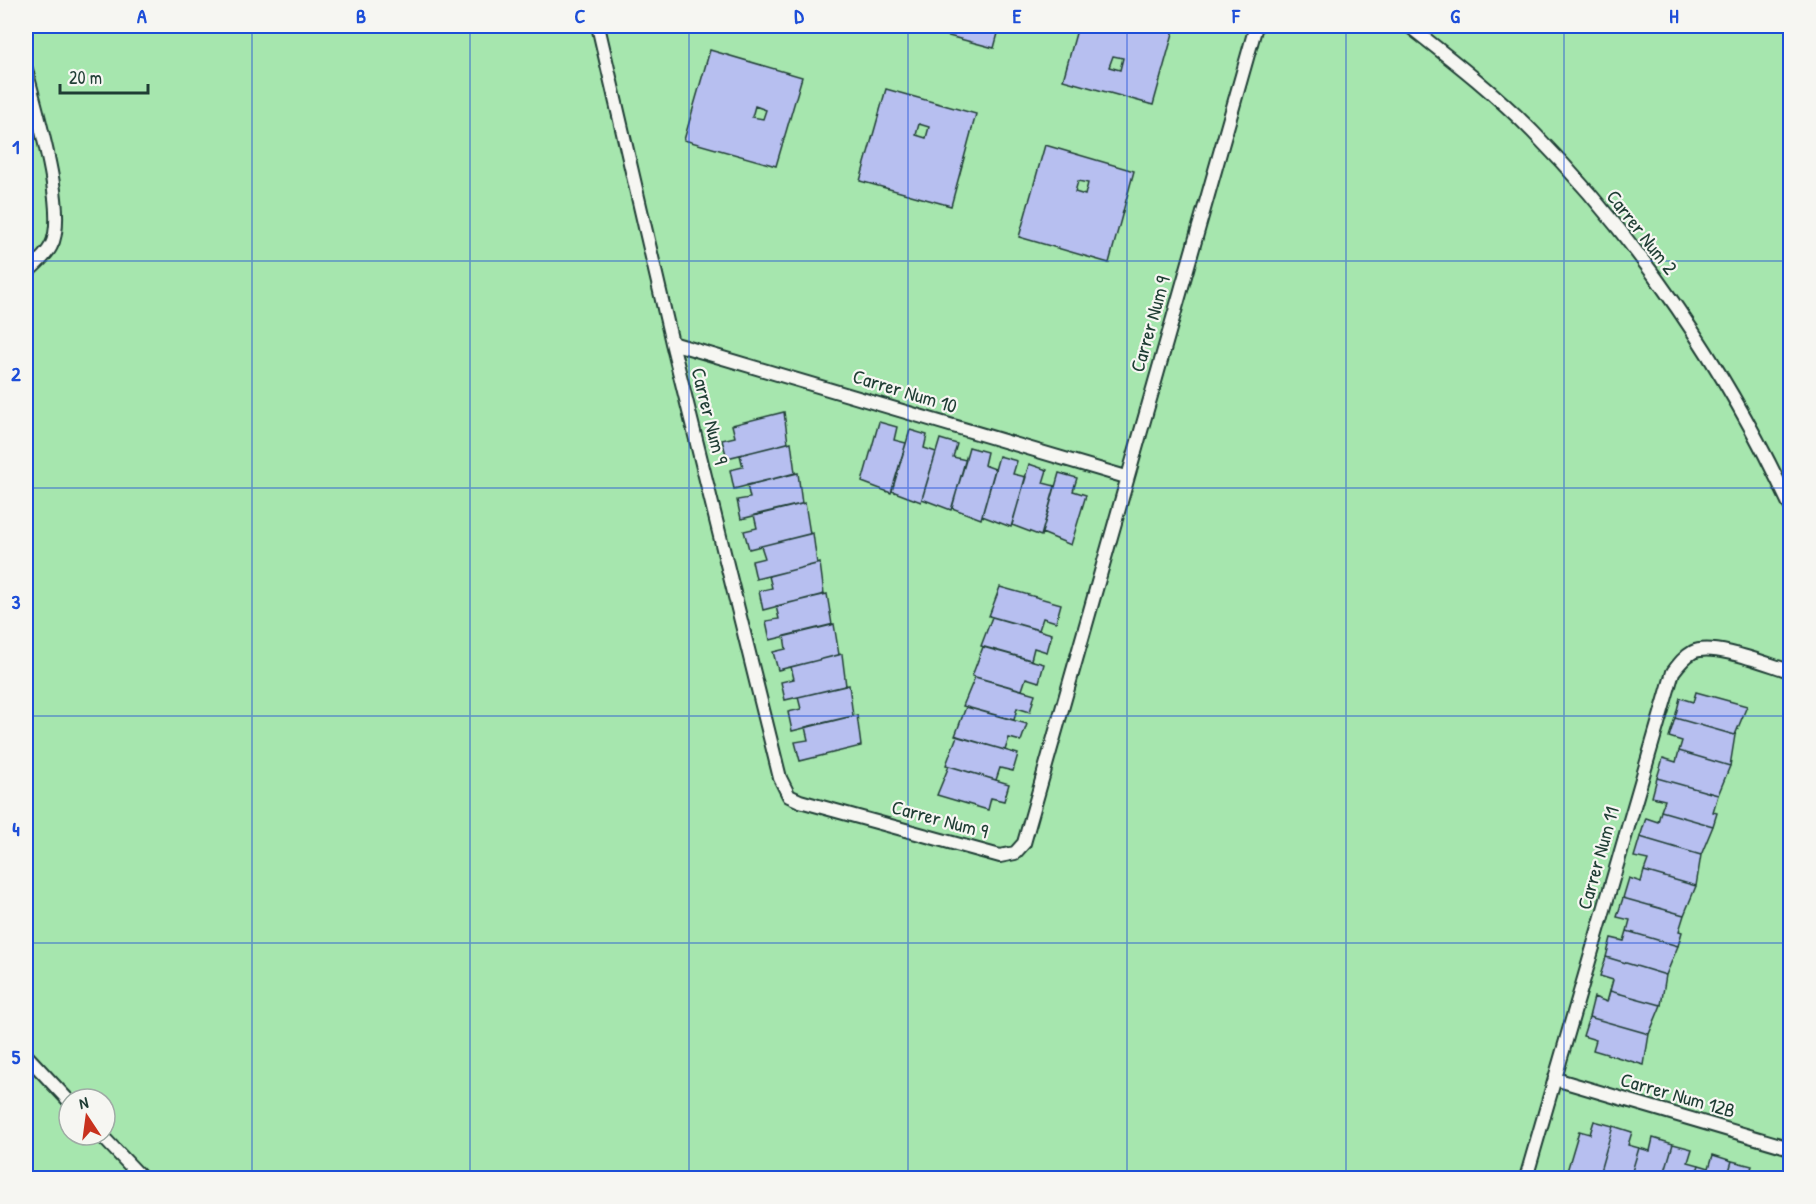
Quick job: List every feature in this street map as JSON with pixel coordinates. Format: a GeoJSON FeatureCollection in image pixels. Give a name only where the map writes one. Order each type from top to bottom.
{"type":"FeatureCollection","features":[{"type":"Feature","properties":{"kind":"lane","name":"Carrer Num 9"},"geometry":{"type":"LineString","coordinates":[[598,26],[672,343],[780,778],[789,796],[800,801],[1000,856],[1015,854],[1024,843],[1126,477],[1256,26]]}},
{"type":"Feature","properties":{"kind":"lane","name":"Carrer Num 2"},"geometry":{"type":"LineString","coordinates":[[1409,26],[1449,57],[1533,131],[1633,249],[1683,319],[1734,398],[1791,506]]}},
{"type":"Feature","properties":{"kind":"lane"},"geometry":{"type":"LineString","coordinates":[[26,69],[56,196],[58,221],[51,246],[26,273]]}},
{"type":"Feature","properties":{"kind":"lane","name":"Carrer Num 10"},"geometry":{"type":"LineString","coordinates":[[672,343],[1126,477]]}},
{"type":"Feature","properties":{"kind":"lane","name":"Carrer Num 11"},"geometry":{"type":"LineString","coordinates":[[1526,1179],[1673,672],[1681,661],[1695,651],[1710,649],[1791,671]]}},
{"type":"Feature","properties":{"kind":"lane"},"geometry":{"type":"LineString","coordinates":[[26,1054],[57,1088]]}},
{"type":"Feature","properties":{"kind":"lane","name":"Carrer Num 12B"},"geometry":{"type":"LineString","coordinates":[[1555,1078],[1791,1148]]}},
{"type":"Feature","properties":{"kind":"lane"},"geometry":{"type":"LineString","coordinates":[[112,1147],[142,1179]]}},
{"type":"Feature","properties":{"kind":"green space"},"geometry":{"type":"Polygon","coordinates":[[[26,26],[1790,26],[1790,1178],[26,1178],[26,26]]]}},
{"type":"Feature","properties":{"kind":"building"},"geometry":{"type":"Polygon","coordinates":[[[911,26],[1000,26],[994,48],[911,26]]]}},
{"type":"Feature","properties":{"kind":"building"},"geometry":{"type":"Polygon","coordinates":[[[1078,26],[1175,26],[1153,105],[1063,80],[1078,26]],[[1113,56],[1109,67],[1120,70],[1123,58],[1113,56]]]}},
{"type":"Feature","properties":{"kind":"building"},"geometry":{"type":"Polygon","coordinates":[[[710,50],[802,77],[776,166],[684,140],[710,50]],[[755,106],[752,117],[763,119],[766,110],[755,106]]]}},
{"type":"Feature","properties":{"kind":"building"},"geometry":{"type":"Polygon","coordinates":[[[886,89],[976,114],[951,206],[860,181],[886,89]],[[919,124],[916,135],[926,138],[929,127],[919,124]]]}},
{"type":"Feature","properties":{"kind":"building"},"geometry":{"type":"Polygon","coordinates":[[[1045,145],[1134,171],[1109,263],[1019,237],[1045,145]],[[1078,181],[1075,192],[1085,195],[1088,183],[1078,181]]]}},
{"type":"Feature","properties":{"kind":"building"},"geometry":{"type":"Polygon","coordinates":[[[784,412],[788,443],[727,458],[722,440],[735,437],[732,425],[784,412]]]}},
{"type":"Feature","properties":{"kind":"building"},"geometry":{"type":"Polygon","coordinates":[[[879,422],[897,427],[894,440],[906,443],[891,493],[862,482],[879,422]]]}},
{"type":"Feature","properties":{"kind":"building"},"geometry":{"type":"Polygon","coordinates":[[[910,430],[927,435],[924,448],[936,452],[921,502],[892,491],[910,430]]]}},
{"type":"Feature","properties":{"kind":"building"},"geometry":{"type":"Polygon","coordinates":[[[940,439],[957,444],[953,457],[966,460],[951,510],[922,499],[940,439]]]}},
{"type":"Feature","properties":{"kind":"building"},"geometry":{"type":"Polygon","coordinates":[[[791,442],[795,473],[734,489],[730,470],[743,467],[740,455],[791,442]]]}},
{"type":"Feature","properties":{"kind":"building"},"geometry":{"type":"Polygon","coordinates":[[[969,447],[987,452],[984,465],[995,469],[981,519],[952,508],[969,447]]]}},
{"type":"Feature","properties":{"kind":"building"},"geometry":{"type":"Polygon","coordinates":[[[999,456],[1017,461],[1013,474],[1026,477],[1011,527],[982,516],[999,456]]]}},
{"type":"Feature","properties":{"kind":"building"},"geometry":{"type":"Polygon","coordinates":[[[1029,464],[1047,470],[1043,483],[1055,486],[1041,536],[1012,525],[1029,464]]]}},
{"type":"Feature","properties":{"kind":"building"},"geometry":{"type":"Polygon","coordinates":[[[798,473],[802,504],[741,519],[737,500],[750,498],[747,485],[798,473]]]}},
{"type":"Feature","properties":{"kind":"building"},"geometry":{"type":"Polygon","coordinates":[[[1059,473],[1077,478],[1073,491],[1086,495],[1071,545],[1042,533],[1059,473]]]}},
{"type":"Feature","properties":{"kind":"building"},"geometry":{"type":"Polygon","coordinates":[[[805,503],[810,534],[749,549],[744,531],[757,528],[754,515],[805,503]]]}},
{"type":"Feature","properties":{"kind":"building"},"geometry":{"type":"Polygon","coordinates":[[[813,533],[817,564],[756,579],[752,561],[765,558],[761,546],[813,533]]]}},
{"type":"Feature","properties":{"kind":"building"},"geometry":{"type":"Polygon","coordinates":[[[820,563],[824,594],[763,610],[759,591],[772,588],[769,576],[820,563]]]}},
{"type":"Feature","properties":{"kind":"building"},"geometry":{"type":"Polygon","coordinates":[[[1000,587],[1061,604],[1056,622],[1043,618],[1039,630],[989,616],[1000,587]]]}},
{"type":"Feature","properties":{"kind":"building"},"geometry":{"type":"Polygon","coordinates":[[[827,594],[832,625],[770,640],[766,621],[779,619],[776,606],[827,594]]]}},
{"type":"Feature","properties":{"kind":"building"},"geometry":{"type":"Polygon","coordinates":[[[992,617],[1052,634],[1047,652],[1034,648],[1031,660],[981,646],[992,617]]]}},
{"type":"Feature","properties":{"kind":"building"},"geometry":{"type":"Polygon","coordinates":[[[834,624],[839,655],[778,670],[773,652],[786,649],[784,636],[834,624]]]}},
{"type":"Feature","properties":{"kind":"building"},"geometry":{"type":"Polygon","coordinates":[[[983,647],[1044,664],[1039,682],[1026,678],[1022,690],[972,676],[983,647]]]}},
{"type":"Feature","properties":{"kind":"building"},"geometry":{"type":"Polygon","coordinates":[[[842,654],[846,686],[785,700],[781,682],[794,679],[791,667],[842,654]]]}},
{"type":"Feature","properties":{"kind":"building"},"geometry":{"type":"Polygon","coordinates":[[[975,677],[1035,694],[1030,712],[1017,708],[1014,720],[963,706],[975,677]]]}},
{"type":"Feature","properties":{"kind":"building"},"geometry":{"type":"Polygon","coordinates":[[[849,685],[853,716],[792,731],[788,712],[801,709],[798,697],[849,685]]]}},
{"type":"Feature","properties":{"kind":"building"},"geometry":{"type":"Polygon","coordinates":[[[1696,692],[1747,706],[1735,735],[1675,718],[1680,698],[1693,702],[1696,692]]]}},
{"type":"Feature","properties":{"kind":"building"},"geometry":{"type":"Polygon","coordinates":[[[966,707],[1027,724],[1021,741],[1009,738],[1005,750],[955,736],[966,707]]]}},
{"type":"Feature","properties":{"kind":"building"},"geometry":{"type":"Polygon","coordinates":[[[857,715],[861,746],[800,761],[795,742],[808,740],[805,727],[857,715]]]}},
{"type":"Feature","properties":{"kind":"building"},"geometry":{"type":"Polygon","coordinates":[[[1675,718],[1735,735],[1730,766],[1679,751],[1682,741],[1669,737],[1675,718]]]}},
{"type":"Feature","properties":{"kind":"building"},"geometry":{"type":"Polygon","coordinates":[[[957,736],[1018,754],[1013,771],[1000,768],[996,780],[946,765],[957,736]]]}},
{"type":"Feature","properties":{"kind":"building"},"geometry":{"type":"Polygon","coordinates":[[[1679,751],[1730,766],[1718,795],[1657,778],[1663,758],[1676,762],[1679,751]]]}},
{"type":"Feature","properties":{"kind":"building"},"geometry":{"type":"Polygon","coordinates":[[[949,766],[1009,784],[1004,801],[991,798],[988,810],[937,795],[949,766]]]}},
{"type":"Feature","properties":{"kind":"building"},"geometry":{"type":"Polygon","coordinates":[[[1657,778],[1718,795],[1713,812],[1717,813],[1713,826],[1661,811],[1665,800],[1652,797],[1657,778]]]}},
{"type":"Feature","properties":{"kind":"building"},"geometry":{"type":"Polygon","coordinates":[[[1661,811],[1713,826],[1701,855],[1640,837],[1646,818],[1658,822],[1661,811]]]}},
{"type":"Feature","properties":{"kind":"building"},"geometry":{"type":"Polygon","coordinates":[[[1640,837],[1701,855],[1696,886],[1644,871],[1648,860],[1634,857],[1640,837]]]}},
{"type":"Feature","properties":{"kind":"building"},"geometry":{"type":"Polygon","coordinates":[[[1644,871],[1696,886],[1684,915],[1623,898],[1629,878],[1641,882],[1644,871]]]}},
{"type":"Feature","properties":{"kind":"building"},"geometry":{"type":"Polygon","coordinates":[[[1623,898],[1684,915],[1679,931],[1682,932],[1678,946],[1627,931],[1630,920],[1617,917],[1623,898]]]}},
{"type":"Feature","properties":{"kind":"building"},"geometry":{"type":"Polygon","coordinates":[[[1627,931],[1678,946],[1666,975],[1606,957],[1611,938],[1624,941],[1627,931]]]}},
{"type":"Feature","properties":{"kind":"building"},"geometry":{"type":"Polygon","coordinates":[[[1606,957],[1666,975],[1661,1005],[1610,991],[1613,980],[1600,976],[1606,957]]]}},
{"type":"Feature","properties":{"kind":"building"},"geometry":{"type":"Polygon","coordinates":[[[1610,991],[1661,1005],[1649,1034],[1589,1017],[1594,997],[1607,1002],[1610,991]]]}},
{"type":"Feature","properties":{"kind":"building"},"geometry":{"type":"Polygon","coordinates":[[[1589,1017],[1649,1034],[1644,1065],[1593,1050],[1596,1040],[1583,1036],[1589,1017]]]}},
{"type":"Feature","properties":{"kind":"building"},"geometry":{"type":"Polygon","coordinates":[[[1594,1121],[1613,1126],[1598,1178],[1565,1178],[1579,1131],[1590,1134],[1594,1121]]]}},
{"type":"Feature","properties":{"kind":"building"},"geometry":{"type":"Polygon","coordinates":[[[1613,1126],[1632,1132],[1628,1145],[1639,1148],[1630,1178],[1598,1178],[1613,1126]]]}},
{"type":"Feature","properties":{"kind":"building"},"geometry":{"type":"Polygon","coordinates":[[[1653,1138],[1673,1144],[1663,1178],[1630,1178],[1639,1148],[1650,1151],[1653,1138]]]}},
{"type":"Feature","properties":{"kind":"building"},"geometry":{"type":"Polygon","coordinates":[[[1673,1144],[1692,1149],[1688,1162],[1699,1165],[1695,1178],[1663,1178],[1673,1144]]]}},
{"type":"Feature","properties":{"kind":"building"},"geometry":{"type":"Polygon","coordinates":[[[1713,1155],[1732,1161],[1727,1178],[1695,1178],[1699,1165],[1709,1168],[1713,1155]]]}},
{"type":"Feature","properties":{"kind":"building"},"geometry":{"type":"Polygon","coordinates":[[[1732,1161],[1752,1166],[1748,1178],[1727,1178],[1732,1161]]]}},
{"type":"Feature","properties":{"kind":"building"},"geometry":{"type":"Polygon","coordinates":[[[1773,1172],[1790,1177],[1790,1178],[1771,1178],[1773,1172]]]}}]}
